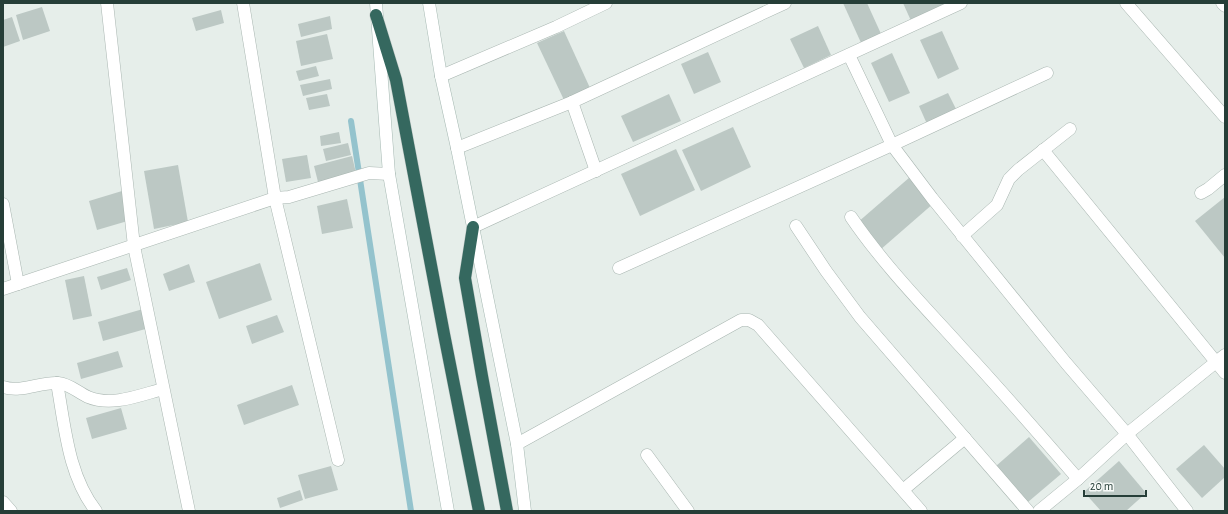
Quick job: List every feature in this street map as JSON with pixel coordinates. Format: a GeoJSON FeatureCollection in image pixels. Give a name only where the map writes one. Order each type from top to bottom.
{"type":"FeatureCollection","features":[{"type":"Feature","properties":{"kind":"highway"},"geometry":{"type":"LineString","coordinates":[[376,9],[396,80],[479,511]]}},
{"type":"Feature","properties":{"kind":"highway"},"geometry":{"type":"LineString","coordinates":[[473,227],[465,278],[507,511]]}},
{"type":"Feature","properties":{"kind":"street"},"geometry":{"type":"LineString","coordinates":[[107,3],[134,246],[189,511]]}},
{"type":"Feature","properties":{"kind":"street"},"geometry":{"type":"LineString","coordinates":[[243,3],[275,198],[338,460]]}},
{"type":"Feature","properties":{"kind":"street"},"geometry":{"type":"LineString","coordinates":[[429,3],[441,76],[517,444],[525,511]]}},
{"type":"Feature","properties":{"kind":"street"},"geometry":{"type":"LineString","coordinates":[[441,76],[556,27],[606,3]]}},
{"type":"Feature","properties":{"kind":"street"},"geometry":{"type":"LineString","coordinates":[[457,148],[572,102],[785,3]]}},
{"type":"Feature","properties":{"kind":"street"},"geometry":{"type":"LineString","coordinates":[[473,227],[961,3]]}},
{"type":"Feature","properties":{"kind":"street"},"geometry":{"type":"LineString","coordinates":[[1126,3],[1225,117]]}},
{"type":"Feature","properties":{"kind":"street"},"geometry":{"type":"LineString","coordinates":[[1222,3],[1225,6]]}},
{"type":"Feature","properties":{"kind":"street"},"geometry":{"type":"LineString","coordinates":[[376,9],[389,174],[448,511]]}},
{"type":"Feature","properties":{"kind":"street"},"geometry":{"type":"LineString","coordinates":[[849,55],[892,145],[962,236],[1061,357],[1127,434],[1187,511]]}},
{"type":"Feature","properties":{"kind":"street"},"geometry":{"type":"LineString","coordinates":[[619,268],[892,145],[1047,73]]}},
{"type":"Feature","properties":{"kind":"street"},"geometry":{"type":"LineString","coordinates":[[572,102],[596,171]]}},
{"type":"Feature","properties":{"kind":"street"},"geometry":{"type":"LineString","coordinates":[[962,236],[997,205],[1009,179],[1018,170],[1070,129]]}},
{"type":"Feature","properties":{"kind":"street"},"geometry":{"type":"LineString","coordinates":[[1043,150],[1221,358],[1225,373]]}},
{"type":"Feature","properties":{"kind":"street"},"geometry":{"type":"LineString","coordinates":[[3,289],[275,198],[289,197],[370,174],[389,174]]}},
{"type":"Feature","properties":{"kind":"street"},"geometry":{"type":"LineString","coordinates":[[1200,193],[1208,189],[1225,175]]}},
{"type":"Feature","properties":{"kind":"street"},"geometry":{"type":"LineString","coordinates":[[3,204],[18,284]]}},
{"type":"Feature","properties":{"kind":"street"},"geometry":{"type":"LineString","coordinates":[[851,217],[866,240],[918,300],[1017,408],[1078,479]]}},
{"type":"Feature","properties":{"kind":"street"},"geometry":{"type":"LineString","coordinates":[[796,226],[826,271],[860,317],[1028,511]]}},
{"type":"Feature","properties":{"kind":"street"},"geometry":{"type":"LineString","coordinates":[[517,444],[741,320],[749,320],[758,325],[921,511]]}},
{"type":"Feature","properties":{"kind":"street"},"geometry":{"type":"LineString","coordinates":[[1039,511],[1078,479],[1127,434],[1221,358]]}},
{"type":"Feature","properties":{"kind":"street"},"geometry":{"type":"LineString","coordinates":[[3,387],[16,390],[51,383],[65,384],[88,397],[103,402],[119,400],[164,389]]}},
{"type":"Feature","properties":{"kind":"street"},"geometry":{"type":"LineString","coordinates":[[57,383],[72,462],[77,479],[86,498],[96,511]]}},
{"type":"Feature","properties":{"kind":"street"},"geometry":{"type":"LineString","coordinates":[[904,490],[965,438]]}},
{"type":"Feature","properties":{"kind":"street"},"geometry":{"type":"LineString","coordinates":[[647,455],[688,511]]}},
{"type":"Feature","properties":{"kind":"street"},"geometry":{"type":"LineString","coordinates":[[3,502],[11,511]]}},
{"type":"Feature","properties":{"kind":"building"},"geometry":{"type":"Polygon","coordinates":[[[843,3],[867,3],[882,36],[862,45],[843,3]]]}},
{"type":"Feature","properties":{"kind":"building"},"geometry":{"type":"Polygon","coordinates":[[[903,3],[956,3],[912,23],[903,3]]]}},
{"type":"Feature","properties":{"kind":"building"},"geometry":{"type":"Polygon","coordinates":[[[42,7],[50,31],[23,40],[16,15],[42,7]]]}},
{"type":"Feature","properties":{"kind":"building"},"geometry":{"type":"Polygon","coordinates":[[[221,10],[224,23],[196,31],[192,18],[221,10]]]}},
{"type":"Feature","properties":{"kind":"building"},"geometry":{"type":"Polygon","coordinates":[[[330,16],[332,29],[301,37],[298,24],[330,16]]]}},
{"type":"Feature","properties":{"kind":"building"},"geometry":{"type":"Polygon","coordinates":[[[12,17],[20,41],[3,47],[3,20],[12,17]]]}},
{"type":"Feature","properties":{"kind":"building"},"geometry":{"type":"Polygon","coordinates":[[[818,26],[831,55],[804,68],[790,39],[818,26]]]}},
{"type":"Feature","properties":{"kind":"building"},"geometry":{"type":"Polygon","coordinates":[[[564,31],[590,88],[564,100],[537,43],[564,31]]]}},
{"type":"Feature","properties":{"kind":"building"},"geometry":{"type":"Polygon","coordinates":[[[942,31],[959,69],[938,79],[920,40],[942,31]]]}},
{"type":"Feature","properties":{"kind":"building"},"geometry":{"type":"Polygon","coordinates":[[[327,34],[333,59],[301,66],[296,41],[327,34]]]}},
{"type":"Feature","properties":{"kind":"building"},"geometry":{"type":"Polygon","coordinates":[[[708,52],[721,82],[694,94],[681,64],[708,52]]]}},
{"type":"Feature","properties":{"kind":"building"},"geometry":{"type":"Polygon","coordinates":[[[892,53],[910,93],[889,102],[871,63],[892,53]]]}},
{"type":"Feature","properties":{"kind":"building"},"geometry":{"type":"Polygon","coordinates":[[[316,66],[319,76],[299,81],[296,71],[316,66]]]}},
{"type":"Feature","properties":{"kind":"building"},"geometry":{"type":"Polygon","coordinates":[[[330,79],[332,89],[303,96],[300,85],[330,79]]]}},
{"type":"Feature","properties":{"kind":"building"},"geometry":{"type":"Polygon","coordinates":[[[948,93],[957,111],[927,124],[919,106],[948,93]]]}},
{"type":"Feature","properties":{"kind":"building"},"geometry":{"type":"Polygon","coordinates":[[[327,94],[330,106],[309,110],[306,98],[327,94]]]}},
{"type":"Feature","properties":{"kind":"building"},"geometry":{"type":"Polygon","coordinates":[[[669,94],[681,121],[633,142],[621,116],[669,94]]]}},
{"type":"Feature","properties":{"kind":"building"},"geometry":{"type":"Polygon","coordinates":[[[733,127],[751,167],[701,191],[682,150],[733,127]]]}},
{"type":"Feature","properties":{"kind":"building"},"geometry":{"type":"Polygon","coordinates":[[[339,132],[341,143],[321,146],[320,136],[339,132]]]}},
{"type":"Feature","properties":{"kind":"building"},"geometry":{"type":"Polygon","coordinates":[[[348,143],[351,155],[326,161],[323,149],[348,143]]]}},
{"type":"Feature","properties":{"kind":"building"},"geometry":{"type":"Polygon","coordinates":[[[676,149],[695,190],[640,216],[621,174],[676,149]]]}},
{"type":"Feature","properties":{"kind":"building"},"geometry":{"type":"Polygon","coordinates":[[[307,155],[311,178],[286,182],[282,159],[307,155]]]}},
{"type":"Feature","properties":{"kind":"building"},"geometry":{"type":"Polygon","coordinates":[[[352,156],[356,173],[318,182],[314,166],[352,156]]]}},
{"type":"Feature","properties":{"kind":"building"},"geometry":{"type":"Polygon","coordinates":[[[178,165],[188,222],[154,229],[144,171],[178,165]]]}},
{"type":"Feature","properties":{"kind":"building"},"geometry":{"type":"Polygon","coordinates":[[[910,177],[934,203],[880,250],[857,223],[910,177]]]}},
{"type":"Feature","properties":{"kind":"building"},"geometry":{"type":"Polygon","coordinates":[[[122,191],[131,220],[97,230],[89,201],[122,191]]]}},
{"type":"Feature","properties":{"kind":"building"},"geometry":{"type":"Polygon","coordinates":[[[1225,197],[1225,258],[1195,221],[1225,197]]]}},
{"type":"Feature","properties":{"kind":"building"},"geometry":{"type":"Polygon","coordinates":[[[347,199],[353,228],[322,234],[317,206],[347,199]]]}},
{"type":"Feature","properties":{"kind":"building"},"geometry":{"type":"Polygon","coordinates":[[[260,263],[272,300],[219,319],[206,282],[260,263]]]}},
{"type":"Feature","properties":{"kind":"building"},"geometry":{"type":"Polygon","coordinates":[[[189,264],[195,282],[169,291],[163,274],[189,264]]]}},
{"type":"Feature","properties":{"kind":"building"},"geometry":{"type":"Polygon","coordinates":[[[127,268],[131,280],[101,290],[97,277],[127,268]]]}},
{"type":"Feature","properties":{"kind":"building"},"geometry":{"type":"Polygon","coordinates":[[[84,276],[92,316],[73,320],[65,280],[84,276]]]}},
{"type":"Feature","properties":{"kind":"building"},"geometry":{"type":"Polygon","coordinates":[[[143,309],[149,328],[103,341],[98,322],[143,309]]]}},
{"type":"Feature","properties":{"kind":"building"},"geometry":{"type":"Polygon","coordinates":[[[277,315],[284,332],[252,344],[246,326],[277,315]]]}},
{"type":"Feature","properties":{"kind":"building"},"geometry":{"type":"Polygon","coordinates":[[[118,351],[123,367],[81,379],[77,363],[118,351]]]}},
{"type":"Feature","properties":{"kind":"building"},"geometry":{"type":"Polygon","coordinates":[[[292,385],[299,405],[244,425],[237,405],[292,385]]]}},
{"type":"Feature","properties":{"kind":"building"},"geometry":{"type":"Polygon","coordinates":[[[121,408],[127,429],[92,439],[86,418],[121,408]]]}},
{"type":"Feature","properties":{"kind":"building"},"geometry":{"type":"Polygon","coordinates":[[[1029,437],[1061,474],[1028,502],[996,466],[1029,437]]]}},
{"type":"Feature","properties":{"kind":"building"},"geometry":{"type":"Polygon","coordinates":[[[1204,445],[1225,469],[1225,477],[1202,498],[1176,469],[1204,445]]]}},
{"type":"Feature","properties":{"kind":"building"},"geometry":{"type":"Polygon","coordinates":[[[1119,461],[1146,493],[1126,511],[1101,511],[1084,492],[1119,461]]]}},
{"type":"Feature","properties":{"kind":"building"},"geometry":{"type":"Polygon","coordinates":[[[331,466],[338,490],[305,499],[298,475],[331,466]]]}},
{"type":"Feature","properties":{"kind":"building"},"geometry":{"type":"Polygon","coordinates":[[[300,490],[303,500],[280,508],[277,498],[300,490]]]}},
{"type":"Feature","properties":{"kind":"waterway"},"geometry":{"type":"LineString","coordinates":[[351,121],[411,511]]}}]}
